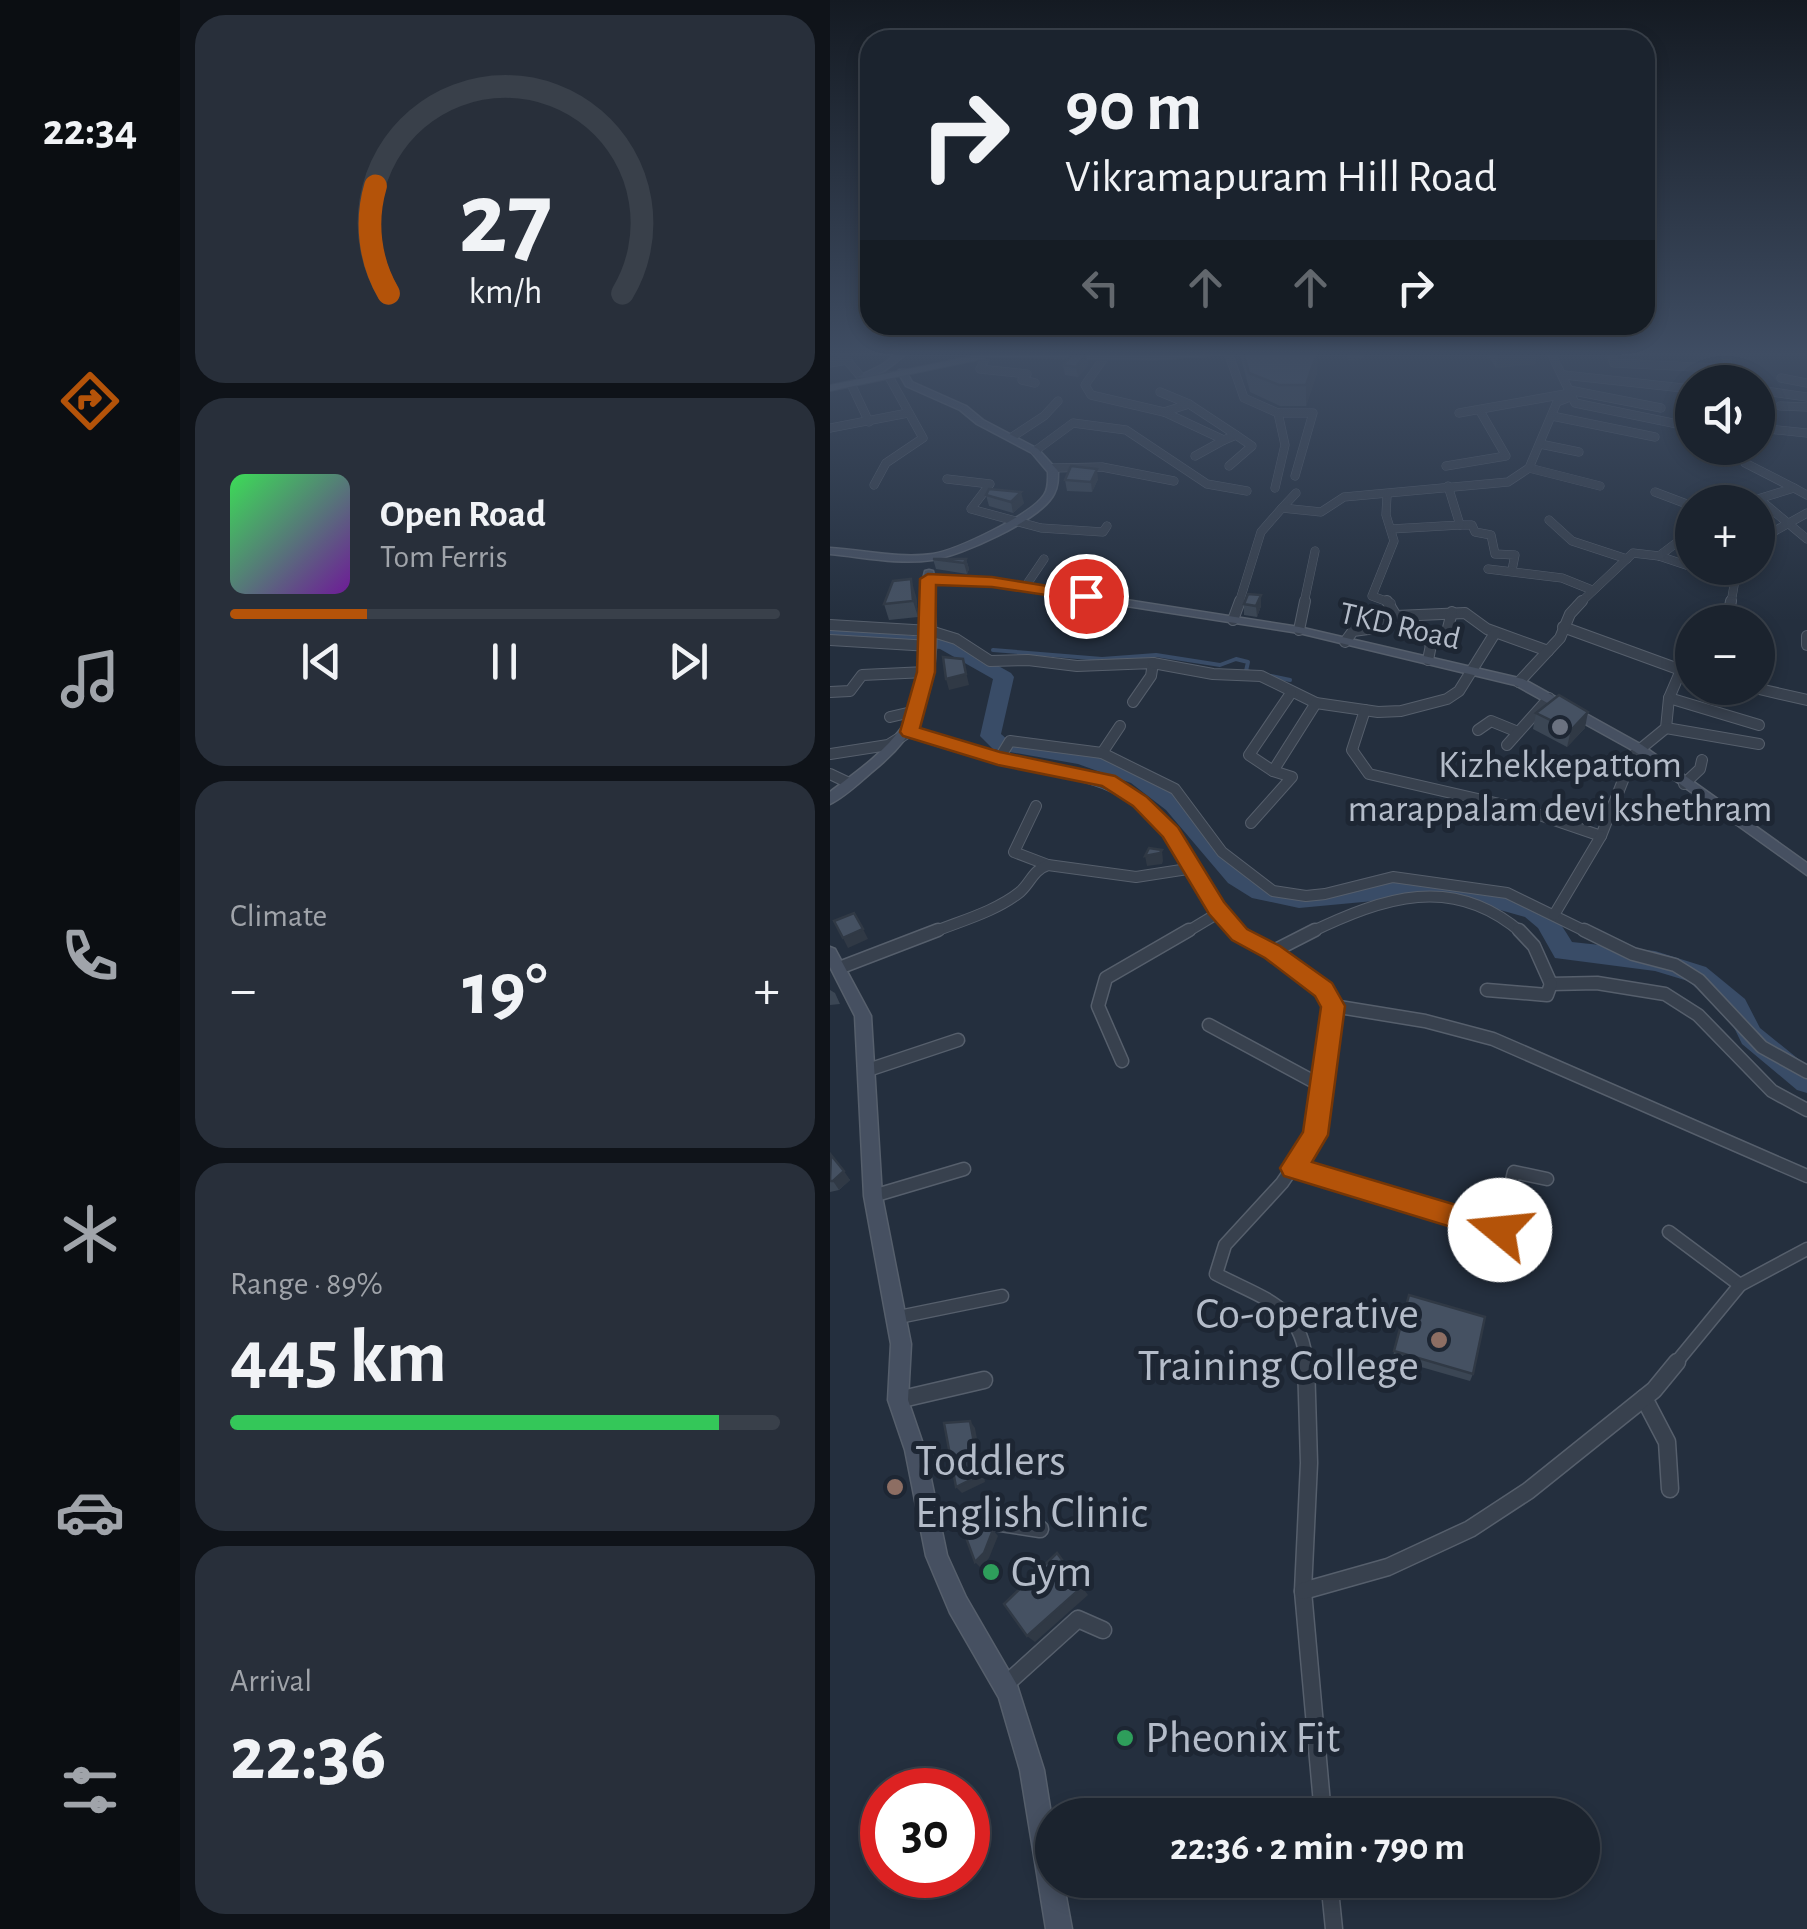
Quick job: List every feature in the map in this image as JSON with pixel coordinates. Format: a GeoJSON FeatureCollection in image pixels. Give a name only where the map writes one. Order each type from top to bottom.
{"type":"FeatureCollection","features":[{"type":"Feature","properties":{"kind":"main road"},"geometry":{"type":"LineString","coordinates":[[830,551],[932,557],[956,550],[1014,520],[1048,496],[1054,478],[1052,468],[1017,441]]}},
{"type":"Feature","properties":{"kind":"main road"},"geometry":{"type":"LineString","coordinates":[[830,799],[898,746],[909,732],[926,672],[932,557]]}},
{"type":"Feature","properties":{"kind":"main road","name":"TKD Road"},"geometry":{"type":"LineString","coordinates":[[928,579],[1025,588],[1299,630],[1519,682],[1638,748],[1684,784],[1805,865]]}},
{"type":"Feature","properties":{"kind":"main road"},"geometry":{"type":"LineString","coordinates":[[834,961],[863,1016],[873,1196],[901,1344],[898,1400],[915,1450],[937,1556],[958,1604],[1005,1685],[1032,1770],[1059,1929]]}},
{"type":"Feature","properties":{"kind":"street"},"geometry":{"type":"LineString","coordinates":[[874,485],[886,463],[919,441]]}},
{"type":"Feature","properties":{"kind":"street"},"geometry":{"type":"LineString","coordinates":[[1034,452],[1049,441]]}},
{"type":"Feature","properties":{"kind":"street"},"geometry":{"type":"LineString","coordinates":[[1143,441],[1207,484],[1247,491]]}},
{"type":"Feature","properties":{"kind":"street"},"geometry":{"type":"LineString","coordinates":[[1194,456],[1222,441]]}},
{"type":"Feature","properties":{"kind":"street"},"geometry":{"type":"LineString","coordinates":[[1229,466],[1252,446],[1245,441]]}},
{"type":"Feature","properties":{"kind":"street"},"geometry":{"type":"LineString","coordinates":[[1276,488],[1284,441]]}},
{"type":"Feature","properties":{"kind":"street"},"geometry":{"type":"LineString","coordinates":[[1295,476],[1305,441]]}},
{"type":"Feature","properties":{"kind":"street"},"geometry":{"type":"LineString","coordinates":[[1446,466],[1506,456],[1497,441]]}},
{"type":"Feature","properties":{"kind":"street"},"geometry":{"type":"LineString","coordinates":[[1282,508],[1321,512],[1344,497],[1508,482],[1529,468],[1541,441]]}},
{"type":"Feature","properties":{"kind":"street"},"geometry":{"type":"LineString","coordinates":[[1540,444],[1579,452]]}},
{"type":"Feature","properties":{"kind":"street"},"geometry":{"type":"LineString","coordinates":[[1748,465],[1807,496]]}},
{"type":"Feature","properties":{"kind":"street"},"geometry":{"type":"LineString","coordinates":[[1052,468],[1092,466],[1174,481]]}},
{"type":"Feature","properties":{"kind":"street"},"geometry":{"type":"LineString","coordinates":[[1529,468],[1600,486]]}},
{"type":"Feature","properties":{"kind":"street"},"geometry":{"type":"LineString","coordinates":[[947,479],[990,484],[971,509],[1041,528],[1103,532],[1107,526]]}},
{"type":"Feature","properties":{"kind":"street"},"geometry":{"type":"LineString","coordinates":[[1448,486],[1460,525]]}},
{"type":"Feature","properties":{"kind":"street"},"geometry":{"type":"LineString","coordinates":[[1775,494],[1794,488]]}},
{"type":"Feature","properties":{"kind":"street"},"geometry":{"type":"LineString","coordinates":[[1223,501],[1229,490]]}},
{"type":"Feature","properties":{"kind":"street"},"geometry":{"type":"LineString","coordinates":[[1233,620],[1249,577],[1258,532],[1296,492]]}},
{"type":"Feature","properties":{"kind":"street"},"geometry":{"type":"LineString","coordinates":[[1655,492],[1675,500]]}},
{"type":"Feature","properties":{"kind":"street"},"geometry":{"type":"LineString","coordinates":[[1387,494],[1394,541],[1372,596],[1390,602],[1396,616]]}},
{"type":"Feature","properties":{"kind":"street"},"geometry":{"type":"LineString","coordinates":[[1775,512],[1807,539]]}},
{"type":"Feature","properties":{"kind":"street"},"geometry":{"type":"LineString","coordinates":[[1775,529],[1807,513]]}},
{"type":"Feature","properties":{"kind":"street"},"geometry":{"type":"LineString","coordinates":[[1549,520],[1554,529],[1567,537],[1626,559]]}},
{"type":"Feature","properties":{"kind":"street"},"geometry":{"type":"LineString","coordinates":[[1390,530],[1472,525],[1476,532],[1490,535],[1495,554],[1515,554],[1512,570]]}},
{"type":"Feature","properties":{"kind":"street"},"geometry":{"type":"LineString","coordinates":[[1659,556],[1675,545]]}},
{"type":"Feature","properties":{"kind":"street"},"geometry":{"type":"LineString","coordinates":[[1299,630],[1315,552]]}},
{"type":"Feature","properties":{"kind":"street"},"geometry":{"type":"LineString","coordinates":[[1519,682],[1560,638],[1563,626],[1592,590],[1626,559],[1637,552],[1675,561]]}},
{"type":"Feature","properties":{"kind":"street"},"geometry":{"type":"LineString","coordinates":[[1025,588],[1044,558]]}},
{"type":"Feature","properties":{"kind":"street"},"geometry":{"type":"LineString","coordinates":[[1488,569],[1562,578],[1592,590]]}},
{"type":"Feature","properties":{"kind":"street"},"geometry":{"type":"LineString","coordinates":[[1428,660],[1431,645],[1426,640],[1433,632],[1447,632],[1452,612]]}},
{"type":"Feature","properties":{"kind":"street"},"geometry":{"type":"LineString","coordinates":[[1345,642],[1353,631],[1382,628],[1396,616],[1416,618],[1452,612],[1465,613],[1475,624],[1548,651]]}},
{"type":"Feature","properties":{"kind":"street"},"geometry":{"type":"LineString","coordinates":[[830,626],[930,639]]}},
{"type":"Feature","properties":{"kind":"street"},"geometry":{"type":"LineString","coordinates":[[1563,626],[1675,667]]}},
{"type":"Feature","properties":{"kind":"street"},"geometry":{"type":"LineString","coordinates":[[830,640],[956,639],[990,661],[1076,666],[1152,664],[1213,674],[1261,676],[1316,703],[1401,711],[1447,699],[1475,671],[1495,633]]}},
{"type":"Feature","properties":{"kind":"street"},"geometry":{"type":"LineString","coordinates":[[1807,636],[1807,645]]}},
{"type":"Feature","properties":{"kind":"street"},"geometry":{"type":"LineString","coordinates":[[1133,702],[1151,676],[1152,664]]}},
{"type":"Feature","properties":{"kind":"street"},"geometry":{"type":"LineString","coordinates":[[830,692],[850,692],[862,675],[926,672]]}},
{"type":"Feature","properties":{"kind":"street"},"geometry":{"type":"LineString","coordinates":[[1666,728],[1669,698],[1675,689]]}},
{"type":"Feature","properties":{"kind":"street"},"geometry":{"type":"LineString","coordinates":[[1251,824],[1292,777],[1273,771],[1249,755],[1290,693]]}},
{"type":"Feature","properties":{"kind":"street"},"geometry":{"type":"LineString","coordinates":[[1775,693],[1807,700]]}},
{"type":"Feature","properties":{"kind":"street"},"geometry":{"type":"LineString","coordinates":[[1506,744],[1549,698]]}},
{"type":"Feature","properties":{"kind":"street"},"geometry":{"type":"LineString","coordinates":[[1669,698],[1759,725]]}},
{"type":"Feature","properties":{"kind":"street"},"geometry":{"type":"LineString","coordinates":[[1273,771],[1316,703]]}},
{"type":"Feature","properties":{"kind":"street"},"geometry":{"type":"LineString","coordinates":[[1366,710],[1352,750],[1369,774],[1525,810],[1601,836]]}},
{"type":"Feature","properties":{"kind":"street"},"geometry":{"type":"LineString","coordinates":[[890,717],[916,711]]}},
{"type":"Feature","properties":{"kind":"street"},"geometry":{"type":"LineString","coordinates":[[1478,730],[1491,721],[1518,732]]}},
{"type":"Feature","properties":{"kind":"street"},"geometry":{"type":"LineString","coordinates":[[1102,754],[1120,726]]}},
{"type":"Feature","properties":{"kind":"street"},"geometry":{"type":"LineString","coordinates":[[1554,914],[1601,836],[1614,809],[1626,767],[1638,748],[1666,728],[1759,744]]}},
{"type":"Feature","properties":{"kind":"street"},"geometry":{"type":"LineString","coordinates":[[830,754],[888,745],[909,732],[998,758],[1108,781],[1170,832],[1220,912],[1240,934],[1324,990],[1333,1006],[1315,1135],[1293,1168],[1225,1244],[1216,1274],[1291,1314],[1305,1342],[1308,1463],[1303,1591],[1322,1798]]}},
{"type":"Feature","properties":{"kind":"street"},"geometry":{"type":"LineString","coordinates":[[998,758],[1010,741],[1102,754],[1175,789],[1222,852],[1274,891],[1306,896],[1325,894],[1393,877],[1508,893],[1633,954],[1687,972],[1719,999],[1762,1047],[1807,1072]]}},
{"type":"Feature","properties":{"kind":"street"},"geometry":{"type":"LineString","coordinates":[[1684,784],[1700,769],[1702,760]]}},
{"type":"Feature","properties":{"kind":"street"},"geometry":{"type":"LineString","coordinates":[[830,774],[850,783]]}},
{"type":"Feature","properties":{"kind":"street"},"geometry":{"type":"LineString","coordinates":[[1036,806],[1014,852],[1054,866],[1144,880],[1194,868]]}},
{"type":"Feature","properties":{"kind":"street"},"geometry":{"type":"LineString","coordinates":[[834,961],[987,911],[1021,891],[1038,868],[1054,866]]}},
{"type":"Feature","properties":{"kind":"street"},"geometry":{"type":"LineString","coordinates":[[1272,952],[1320,925],[1376,902],[1411,895],[1462,898],[1502,914],[1528,938],[1551,984]]}},
{"type":"Feature","properties":{"kind":"street"},"geometry":{"type":"LineString","coordinates":[[1122,1061],[1098,1006],[1106,978],[1220,912]]}},
{"type":"Feature","properties":{"kind":"street"},"geometry":{"type":"LineString","coordinates":[[1551,984],[1597,983],[1664,994],[1698,1015],[1772,1091],[1807,1110]]}},
{"type":"Feature","properties":{"kind":"street"},"geometry":{"type":"LineString","coordinates":[[1487,990],[1546,995],[1551,984]]}},
{"type":"Feature","properties":{"kind":"street"},"geometry":{"type":"LineString","coordinates":[[1333,1006],[1425,1021],[1493,1039],[1807,1176]]}},
{"type":"Feature","properties":{"kind":"street"},"geometry":{"type":"LineString","coordinates":[[1210,1026],[1320,1084]]}},
{"type":"Feature","properties":{"kind":"street"},"geometry":{"type":"LineString","coordinates":[[868,1070],[958,1040]]}},
{"type":"Feature","properties":{"kind":"street"},"geometry":{"type":"LineString","coordinates":[[1293,1168],[1526,1238]]}},
{"type":"Feature","properties":{"kind":"street"},"geometry":{"type":"LineString","coordinates":[[873,1196],[964,1169]]}},
{"type":"Feature","properties":{"kind":"street"},"geometry":{"type":"LineString","coordinates":[[1500,1230],[1514,1172],[1547,1179]]}},
{"type":"Feature","properties":{"kind":"street"},"geometry":{"type":"LineString","coordinates":[[1669,1232],[1740,1284]]}},
{"type":"Feature","properties":{"kind":"street"},"geometry":{"type":"LineString","coordinates":[[1303,1591],[1388,1567],[1470,1529],[1528,1491],[1644,1398],[1740,1284],[1807,1248]]}},
{"type":"Feature","properties":{"kind":"street"},"geometry":{"type":"LineString","coordinates":[[894,1318],[1002,1296]]}},
{"type":"Feature","properties":{"kind":"street"},"geometry":{"type":"LineString","coordinates":[[898,1400],[984,1380]]}},
{"type":"Feature","properties":{"kind":"street"},"geometry":{"type":"LineString","coordinates":[[1644,1398],[1667,1442],[1670,1489]]}},
{"type":"Feature","properties":{"kind":"street"},"geometry":{"type":"LineString","coordinates":[[928,1512],[1040,1529]]}},
{"type":"Feature","properties":{"kind":"street"},"geometry":{"type":"LineString","coordinates":[[1005,1685],[1078,1619],[1103,1630]]}},
{"type":"Feature","properties":{"kind":"street"},"geometry":{"type":"LineString","coordinates":[[1331,1898],[1334,1929]]}},
{"type":"Feature","properties":{"kind":"building"},"geometry":{"type":"Polygon","coordinates":[[[1071,466],[1097,469],[1091,482],[1065,480],[1071,466]]]}},
{"type":"Feature","properties":{"kind":"building"},"geometry":{"type":"Polygon","coordinates":[[[989,489],[1021,492],[1011,502],[986,495],[989,489]]]}},
{"type":"Feature","properties":{"kind":"building"},"geometry":{"type":"Polygon","coordinates":[[[933,559],[966,559],[964,563],[933,559]]]}},
{"type":"Feature","properties":{"kind":"building"},"geometry":{"type":"Polygon","coordinates":[[[911,579],[913,601],[884,604],[893,581],[911,579]]]}},
{"type":"Feature","properties":{"kind":"building"},"geometry":{"type":"Polygon","coordinates":[[[1248,594],[1261,595],[1256,606],[1244,604],[1248,594]]]}},
{"type":"Feature","properties":{"kind":"building"},"geometry":{"type":"Polygon","coordinates":[[[943,657],[963,659],[966,674],[946,679],[943,657]]]}},
{"type":"Feature","properties":{"kind":"building"},"geometry":{"type":"Polygon","coordinates":[[[1559,695],[1588,712],[1571,730],[1536,713],[1559,695]]]}},
{"type":"Feature","properties":{"kind":"building"},"geometry":{"type":"Polygon","coordinates":[[[1149,848],[1162,850],[1145,856],[1149,848]]]}},
{"type":"Feature","properties":{"kind":"building"},"geometry":{"type":"Polygon","coordinates":[[[854,913],[863,929],[843,938],[834,921],[854,913]]]}},
{"type":"Feature","properties":{"kind":"building"},"geometry":{"type":"Polygon","coordinates":[[[831,1155],[844,1171],[833,1181],[830,1181],[831,1155]]]}},
{"type":"Feature","properties":{"kind":"building","name":"Co-operative Training College"},"geometry":{"type":"Polygon","coordinates":[[[1409,1295],[1485,1317],[1473,1374],[1394,1351],[1409,1295]]]}},
{"type":"Feature","properties":{"kind":"building"},"geometry":{"type":"Polygon","coordinates":[[[970,1421],[980,1475],[956,1487],[944,1423],[970,1421]]]}},
{"type":"Feature","properties":{"kind":"building"},"geometry":{"type":"Polygon","coordinates":[[[961,1524],[993,1530],[984,1553],[975,1562],[961,1524]]]}},
{"type":"Feature","properties":{"kind":"building"},"geometry":{"type":"Polygon","coordinates":[[[1057,1553],[1082,1587],[1027,1636],[1004,1604],[1057,1553]]]}},
{"type":"Feature","properties":{"kind":"waterway"},"geometry":{"type":"LineString","coordinates":[[830,633],[945,644],[1004,677],[990,736],[1000,744]]}},
{"type":"Feature","properties":{"kind":"waterway"},"geometry":{"type":"LineString","coordinates":[[993,650],[1102,659],[1156,655],[1220,665],[1236,659],[1248,662],[1246,671],[1250,672]]}},
{"type":"Feature","properties":{"kind":"waterway"},"geometry":{"type":"LineString","coordinates":[[1271,676],[1290,680]]}},
{"type":"Feature","properties":{"kind":"waterway"},"geometry":{"type":"LineString","coordinates":[[1013,746],[1099,762],[1139,778],[1174,805],[1237,877],[1260,892],[1321,899],[1427,887],[1461,890],[1534,910],[1547,922],[1564,951],[1655,961],[1697,974],[1736,1006],[1751,1036],[1807,1082]]}},
{"type":"Feature","properties":{"kind":"place","name":"Kizhekkepattom marappalam devi kshethram"},"geometry":{"type":"Point","coordinates":[1560,727]}},
{"type":"Feature","properties":{"kind":"place","name":"Co-operative Training College"},"geometry":{"type":"Point","coordinates":[1439,1340]}},
{"type":"Feature","properties":{"kind":"place","name":"Toddlers English Clinic"},"geometry":{"type":"Point","coordinates":[895,1487]}},
{"type":"Feature","properties":{"kind":"place","name":"Gym"},"geometry":{"type":"Point","coordinates":[991,1572]}},
{"type":"Feature","properties":{"kind":"place","name":"Pheonix Fit"},"geometry":{"type":"Point","coordinates":[1125,1738]}},
{"type":"Feature","properties":{"kind":"route"},"geometry":{"type":"LineString","coordinates":[[1086,596],[992,582],[928,579],[930,646],[924,689],[909,732],[998,758],[1108,781],[1140,802],[1170,832],[1216,908],[1240,934],[1324,990],[1333,1006],[1315,1135],[1293,1168],[1500,1230]]}}]}
